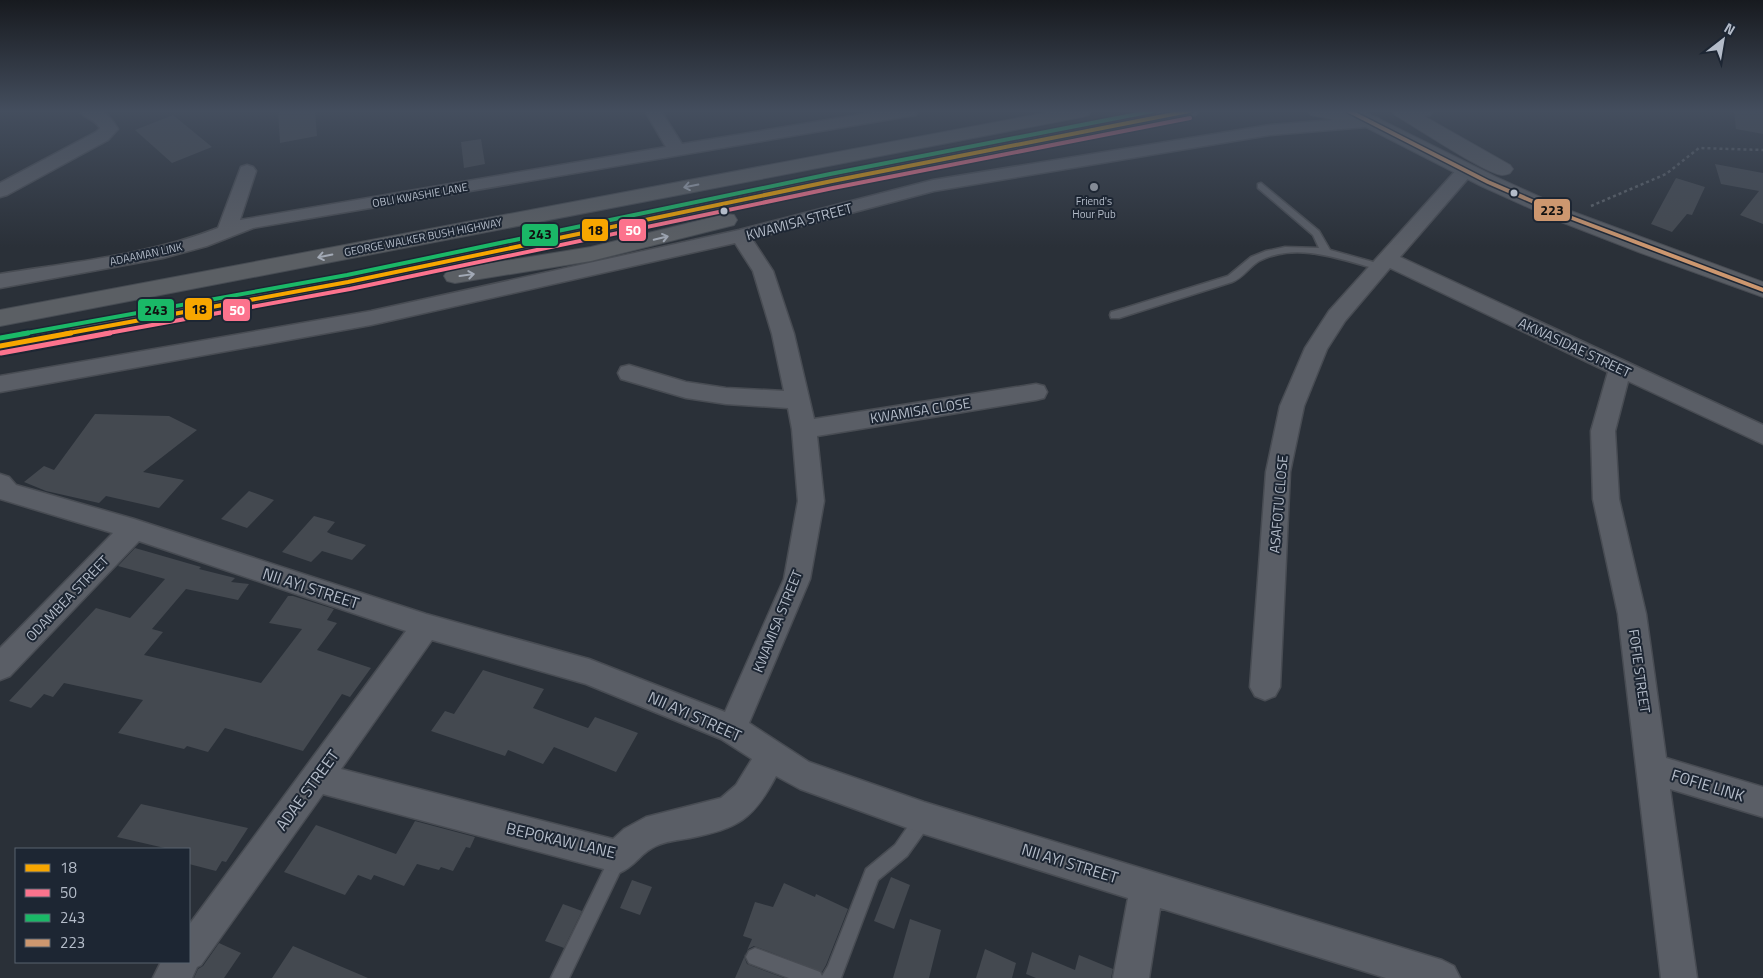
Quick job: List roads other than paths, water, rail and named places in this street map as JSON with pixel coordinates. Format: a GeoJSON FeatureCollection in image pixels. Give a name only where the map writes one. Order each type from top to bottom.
{"type":"FeatureCollection","features":[{"type":"Feature","properties":{"kind":"highway","name":"GEORGE WALKER BUSH HIGHWAY"},"geometry":{"type":"LineString","coordinates":[[0,318],[840,157]]}},
{"type":"Feature","properties":{"kind":"highway"},"geometry":{"type":"LineString","coordinates":[[0,346],[348,282],[443,278],[592,254],[673,235],[761,211],[832,181],[954,157]]}},
{"type":"Feature","properties":{"kind":"highway"},"geometry":{"type":"LineString","coordinates":[[0,308],[121,286],[188,282]]}},
{"type":"Feature","properties":{"kind":"main road"},"geometry":{"type":"LineString","coordinates":[[1438,157],[1536,204],[1610,234],[1763,290]]}},
{"type":"Feature","properties":{"kind":"main road"},"geometry":{"type":"LineString","coordinates":[[1479,157],[1582,210],[1763,290]]}},
{"type":"Feature","properties":{"kind":"street"},"geometry":{"type":"LineString","coordinates":[[0,191],[64,157]]}},
{"type":"Feature","properties":{"kind":"street","name":"OBLI KWASHIE LANE"},"geometry":{"type":"LineString","coordinates":[[227,230],[249,223],[643,157]]}},
{"type":"Feature","properties":{"kind":"street","name":"KWAMISA STREET"},"geometry":{"type":"LineString","coordinates":[[732,729],[797,579],[811,501],[804,428],[783,334],[763,271],[740,236],[933,186],[1110,157]]}},
{"type":"Feature","properties":{"kind":"street"},"geometry":{"type":"LineString","coordinates":[[227,230],[247,171]]}},
{"type":"Feature","properties":{"kind":"street","name":"ASAFOTU CLOSE"},"geometry":{"type":"LineString","coordinates":[[1265,687],[1278,472],[1292,406],[1316,348],[1337,316],[1465,171]]}},
{"type":"Feature","properties":{"kind":"street","name":"ADAAMAN LINK"},"geometry":{"type":"LineString","coordinates":[[0,281],[163,252],[200,242],[227,230]]}},
{"type":"Feature","properties":{"kind":"street"},"geometry":{"type":"LineString","coordinates":[[0,384],[371,318],[740,236]]}},
{"type":"Feature","properties":{"kind":"street","name":"AKWASIDAE STREET"},"geometry":{"type":"LineString","coordinates":[[1384,263],[1620,368],[1763,435]]}},
{"type":"Feature","properties":{"kind":"street","name":"FOFIE STREET"},"geometry":{"type":"LineString","coordinates":[[1620,368],[1603,431],[1606,499],[1632,614],[1679,978]]}},
{"type":"Feature","properties":{"kind":"street"},"geometry":{"type":"LineString","coordinates":[[630,373],[686,390],[726,396],[798,400]]}},
{"type":"Feature","properties":{"kind":"street","name":"KWAMISA CLOSE"},"geometry":{"type":"LineString","coordinates":[[804,428],[1036,392]]}},
{"type":"Feature","properties":{"kind":"street","name":"NII AYI STREET"},"geometry":{"type":"LineString","coordinates":[[0,484],[8,492],[134,529],[426,626],[589,672],[732,729],[800,774],[924,818],[1442,978]]}},
{"type":"Feature","properties":{"kind":"street","name":"ODAMBEA STREET"},"geometry":{"type":"LineString","coordinates":[[0,667],[134,529]]}},
{"type":"Feature","properties":{"kind":"street","name":"ADAE STREET"},"geometry":{"type":"LineString","coordinates":[[190,952],[426,626]]}},
{"type":"Feature","properties":{"kind":"street","name":"BEPOKAW LANE"},"geometry":{"type":"LineString","coordinates":[[316,777],[620,857],[636,840],[653,832],[703,820],[741,802],[752,789],[771,755]]}},
{"type":"Feature","properties":{"kind":"street","name":"FOFIE LINK"},"geometry":{"type":"LineString","coordinates":[[1653,769],[1763,802]]}},
{"type":"Feature","properties":{"kind":"street"},"geometry":{"type":"LineString","coordinates":[[1131,978],[1147,886]]}},
{"type":"Feature","properties":{"kind":"street"},"geometry":{"type":"LineString","coordinates":[[171,978],[181,963]]}},
{"type":"Feature","properties":{"kind":"lane"},"geometry":{"type":"LineString","coordinates":[[1261,186],[1316,233],[1325,251]]}},
{"type":"Feature","properties":{"kind":"lane"},"geometry":{"type":"LineString","coordinates":[[1116,315],[1143,305],[1232,279],[1254,260],[1283,251],[1325,251],[1384,263]]}},
{"type":"Feature","properties":{"kind":"lane"},"geometry":{"type":"LineString","coordinates":[[830,978],[835,972],[872,875],[879,867],[889,863],[910,842],[924,818]]}},
{"type":"Feature","properties":{"kind":"lane"},"geometry":{"type":"LineString","coordinates":[[560,978],[620,857]]}},
{"type":"Feature","properties":{"kind":"lane"},"geometry":{"type":"LineString","coordinates":[[755,957],[814,978]]}},
{"type":"Feature","properties":{"kind":"place","name":"Friend's Hour Pub"},"geometry":{"type":"Point","coordinates":[1094,187]}}]}
